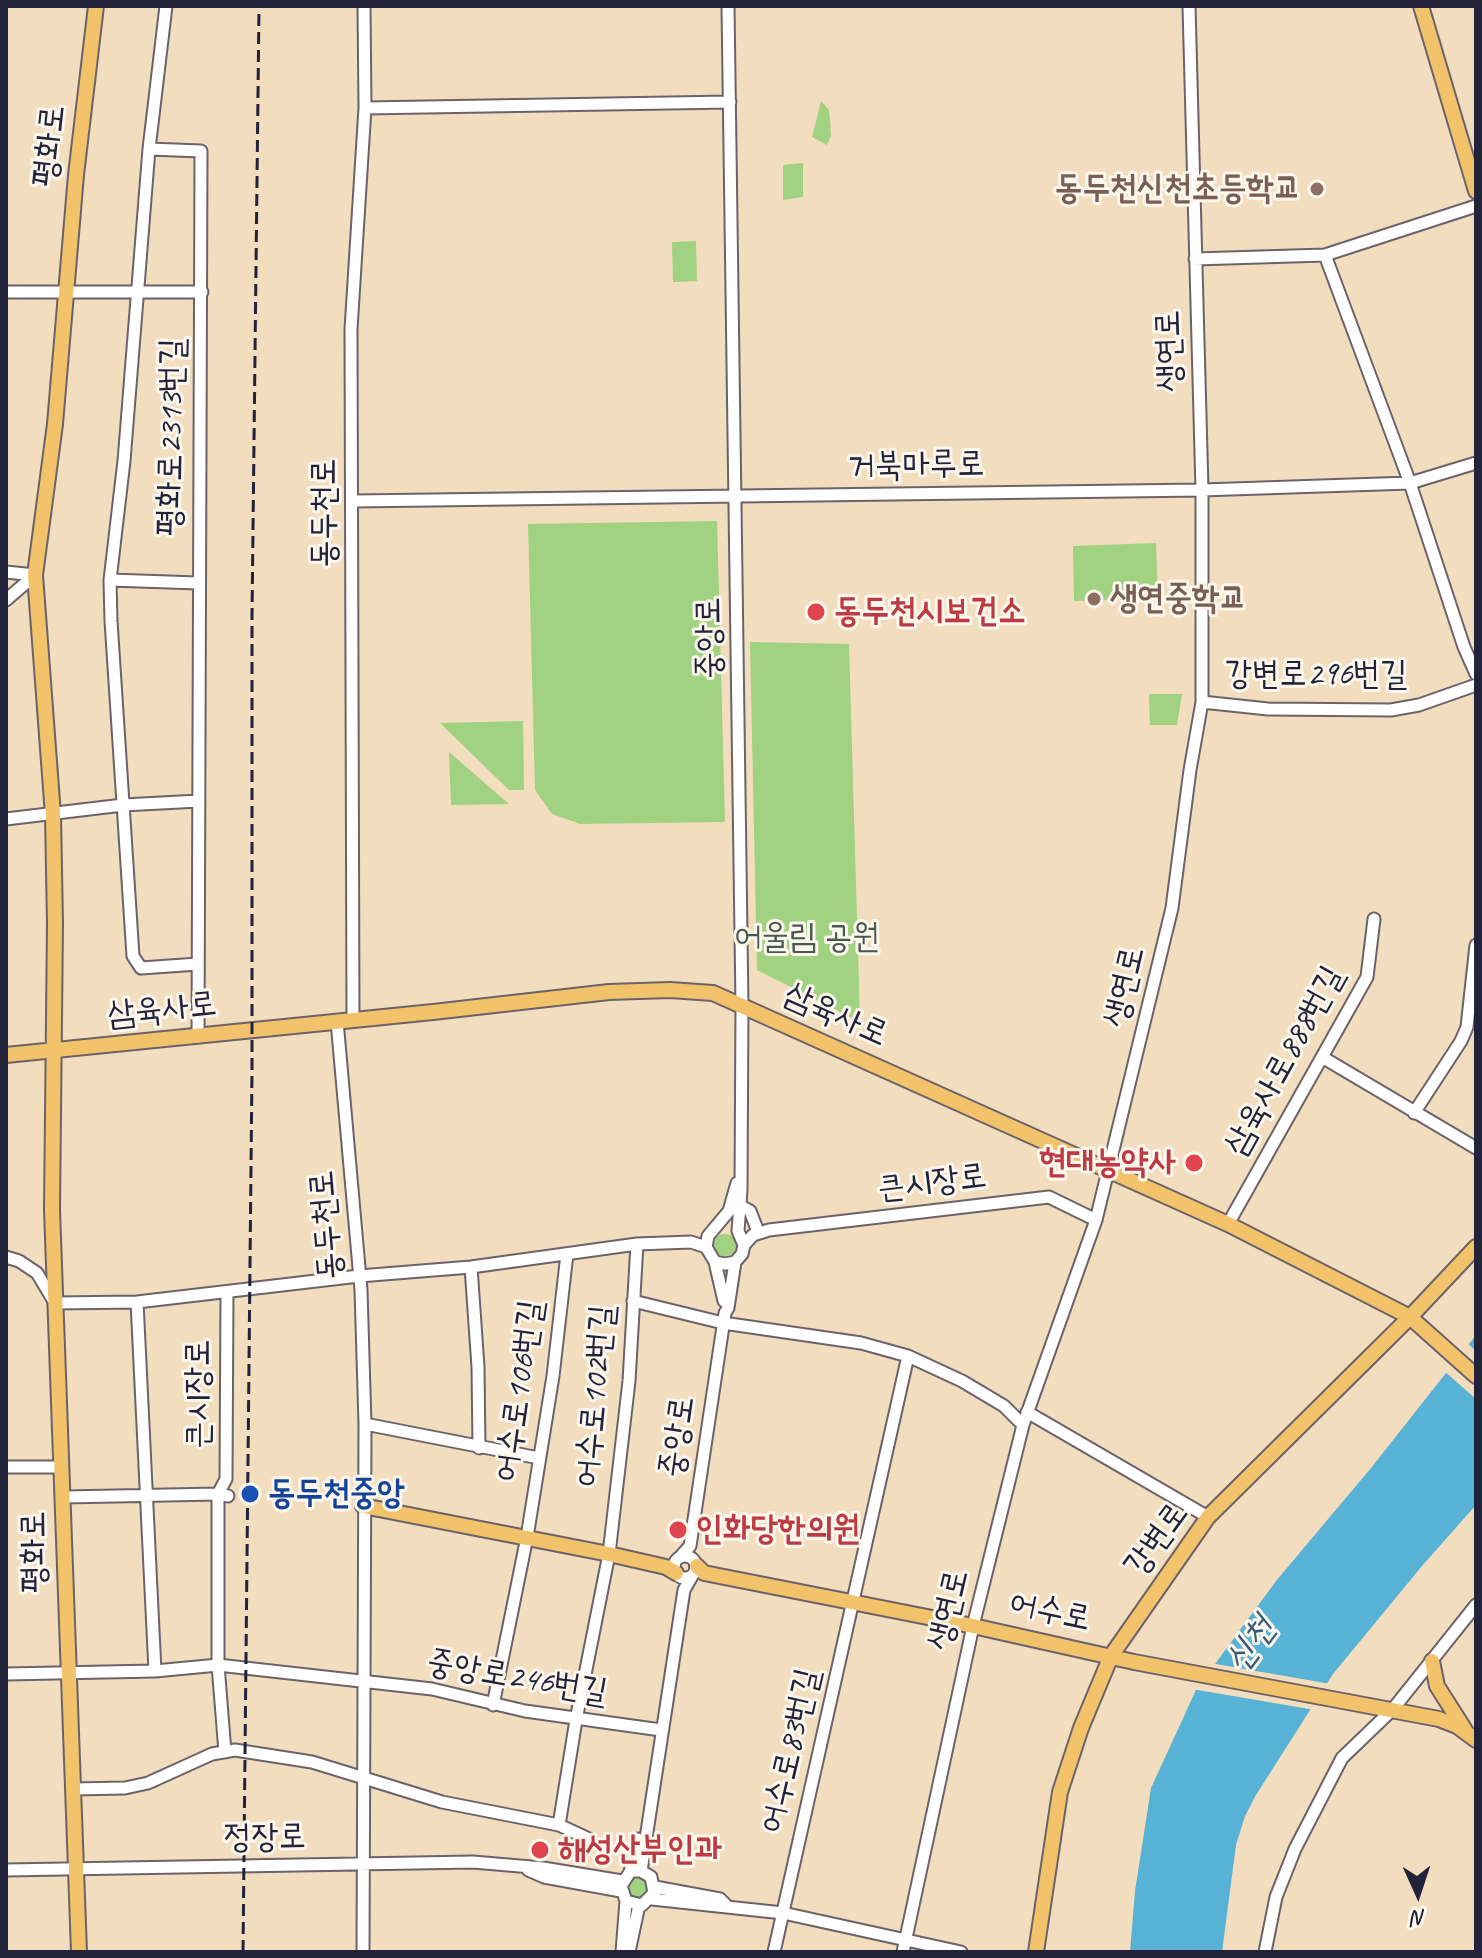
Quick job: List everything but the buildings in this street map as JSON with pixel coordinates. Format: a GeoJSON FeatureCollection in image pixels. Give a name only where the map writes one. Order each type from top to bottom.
{"type":"FeatureCollection","features":[{"type":"Feature","properties":{"kind":"main road","name":"평화로"},"geometry":{"type":"LineString","coordinates":[[79,1952],[55,1303],[53,815],[35,575],[55,424],[96,6]]}},
{"type":"Feature","properties":{"kind":"main road"},"geometry":{"type":"LineString","coordinates":[[1421,6],[1476,191]]}},
{"type":"Feature","properties":{"kind":"main road","name":"삼육사로"},"geometry":{"type":"LineString","coordinates":[[6,1055],[609,992],[670,990],[713,993],[1228,1224],[1410,1317],[1476,1376]]}},
{"type":"Feature","properties":{"kind":"main road","name":"강변로"},"geometry":{"type":"LineString","coordinates":[[1036,1952],[1060,1792],[1081,1728],[1111,1656],[1208,1517],[1410,1317],[1476,1247]]}},
{"type":"Feature","properties":{"kind":"main road","name":"어수로"},"geometry":{"type":"LineString","coordinates":[[363,1506],[685,1567],[1134,1662],[1393,1709],[1439,1719],[1457,1726],[1472,1737]]}},
{"type":"Feature","properties":{"kind":"main road"},"geometry":{"type":"LineString","coordinates":[[1432,1661],[1437,1686],[1472,1737]]}},
{"type":"Feature","properties":{"kind":"street","name":"평화로2313번길"},"geometry":{"type":"LineString","coordinates":[[166,6],[149,149],[139,293],[110,580],[133,956],[141,968],[198,964]]}},
{"type":"Feature","properties":{"kind":"street","name":"동두천로"},"geometry":{"type":"LineString","coordinates":[[353,1019],[354,501],[351,329],[365,108],[364,6]]}},
{"type":"Feature","properties":{"kind":"street","name":"중앙로"},"geometry":{"type":"LineString","coordinates":[[728,6],[742,1005],[741,1206],[738,1231]]}},
{"type":"Feature","properties":{"kind":"street","name":"생연로"},"geometry":{"type":"LineString","coordinates":[[904,1946],[973,1626],[1023,1425],[1096,1220],[1172,908],[1202,702],[1202,490],[1189,6]]}},
{"type":"Feature","properties":{"kind":"street"},"geometry":{"type":"LineString","coordinates":[[365,108],[730,102]]}},
{"type":"Feature","properties":{"kind":"street","name":"평화로2313번길"},"geometry":{"type":"LineString","coordinates":[[149,149],[201,151],[198,1037]]}},
{"type":"Feature","properties":{"kind":"street"},"geometry":{"type":"LineString","coordinates":[[1195,259],[1325,255],[1476,206]]}},
{"type":"Feature","properties":{"kind":"street"},"geometry":{"type":"LineString","coordinates":[[1325,255],[1410,483],[1464,647],[1476,674]]}},
{"type":"Feature","properties":{"kind":"street"},"geometry":{"type":"LineString","coordinates":[[6,292],[66,293]]}},
{"type":"Feature","properties":{"kind":"street","name":"평화로2313번길"},"geometry":{"type":"LineString","coordinates":[[66,293],[202,292]]}},
{"type":"Feature","properties":{"kind":"street","name":"거북마루로"},"geometry":{"type":"LineString","coordinates":[[354,501],[1202,490],[1410,483],[1476,463]]}},
{"type":"Feature","properties":{"kind":"street"},"geometry":{"type":"LineString","coordinates":[[6,572],[35,575]]}},
{"type":"Feature","properties":{"kind":"street"},"geometry":{"type":"LineString","coordinates":[[6,600],[35,575]]}},
{"type":"Feature","properties":{"kind":"street"},"geometry":{"type":"LineString","coordinates":[[110,580],[198,583]]}},
{"type":"Feature","properties":{"kind":"street","name":"강변로296번길"},"geometry":{"type":"LineString","coordinates":[[1202,702],[1268,709],[1391,710],[1419,705],[1476,685]]}},
{"type":"Feature","properties":{"kind":"street"},"geometry":{"type":"LineString","coordinates":[[6,819],[123,805],[199,801]]}},
{"type":"Feature","properties":{"kind":"street","name":"삼육사로888번길"},"geometry":{"type":"LineString","coordinates":[[1228,1224],[1367,977],[1374,919]]}},
{"type":"Feature","properties":{"kind":"street"},"geometry":{"type":"LineString","coordinates":[[1414,1113],[1467,1027],[1476,945]]}},
{"type":"Feature","properties":{"kind":"street","name":"동두천로"},"geometry":{"type":"LineString","coordinates":[[337,1021],[359,1276],[365,1424],[363,1952]]}},
{"type":"Feature","properties":{"kind":"street"},"geometry":{"type":"LineString","coordinates":[[1322,1057],[1414,1113],[1475,1145]]}},
{"type":"Feature","properties":{"kind":"street"},"geometry":{"type":"LineString","coordinates":[[709,1238],[729,1211],[740,1175]]}},
{"type":"Feature","properties":{"kind":"street","name":"큰시장로"},"geometry":{"type":"LineString","coordinates":[[738,1231],[1049,1197],[1096,1220]]}},
{"type":"Feature","properties":{"kind":"street"},"geometry":{"type":"LineString","coordinates":[[724,1318],[735,1262],[742,1254],[744,1245],[763,1230],[750,1211],[741,1206]]}},
{"type":"Feature","properties":{"kind":"street"},"geometry":{"type":"LineString","coordinates":[[709,1238],[728,1226],[738,1231],[744,1245]]}},
{"type":"Feature","properties":{"kind":"street"},"geometry":{"type":"LineString","coordinates":[[709,1238],[724,1290],[724,1318]]}},
{"type":"Feature","properties":{"kind":"street","name":"큰시장로"},"geometry":{"type":"LineString","coordinates":[[55,1303],[137,1302],[709,1238]]}},
{"type":"Feature","properties":{"kind":"street","name":"어수로102번길"},"geometry":{"type":"LineString","coordinates":[[559,1825],[609,1554],[629,1381],[637,1244]]}},
{"type":"Feature","properties":{"kind":"street","name":"어수로106번길"},"geometry":{"type":"LineString","coordinates":[[527,1537],[553,1376],[567,1254]]}},
{"type":"Feature","properties":{"kind":"street"},"geometry":{"type":"LineString","coordinates":[[6,1257],[19,1261],[37,1273],[55,1303]]}},
{"type":"Feature","properties":{"kind":"street"},"geometry":{"type":"LineString","coordinates":[[715,1262],[735,1262]]}},
{"type":"Feature","properties":{"kind":"street"},"geometry":{"type":"LineString","coordinates":[[471,1267],[478,1367],[479,1448]]}},
{"type":"Feature","properties":{"kind":"street","name":"큰시장로"},"geometry":{"type":"LineString","coordinates":[[225,1752],[218,1665],[226,1479],[227,1292]]}},
{"type":"Feature","properties":{"kind":"street"},"geometry":{"type":"LineString","coordinates":[[633,1301],[861,1343],[908,1356],[994,1399],[1023,1425]]}},
{"type":"Feature","properties":{"kind":"street"},"geometry":{"type":"LineString","coordinates":[[137,1302],[155,1671]]}},
{"type":"Feature","properties":{"kind":"street","name":"중앙로"},"geometry":{"type":"LineString","coordinates":[[685,1567],[724,1318]]}},
{"type":"Feature","properties":{"kind":"street","name":"어수로83번길"},"geometry":{"type":"LineString","coordinates":[[774,1952],[908,1356]]}},
{"type":"Feature","properties":{"kind":"street"},"geometry":{"type":"LineString","coordinates":[[1027,1412],[1208,1517]]}},
{"type":"Feature","properties":{"kind":"street"},"geometry":{"type":"LineString","coordinates":[[365,1424],[539,1458]]}},
{"type":"Feature","properties":{"kind":"street"},"geometry":{"type":"LineString","coordinates":[[6,1467],[62,1467]]}},
{"type":"Feature","properties":{"kind":"street"},"geometry":{"type":"LineString","coordinates":[[64,1497],[223,1495]]}},
{"type":"Feature","properties":{"kind":"street"},"geometry":{"type":"LineString","coordinates":[[493,1705],[527,1537]]}},
{"type":"Feature","properties":{"kind":"street"},"geometry":{"type":"LineString","coordinates":[[622,1952],[628,1883],[650,1800],[684,1590],[685,1567]]}},
{"type":"Feature","properties":{"kind":"street"},"geometry":{"type":"LineString","coordinates":[[1265,1952],[1276,1897],[1295,1849],[1342,1758],[1393,1709],[1476,1605]]}},
{"type":"Feature","properties":{"kind":"street"},"geometry":{"type":"LineString","coordinates":[[6,1674],[155,1671],[218,1665],[364,1680]]}},
{"type":"Feature","properties":{"kind":"street","name":"중앙로246번길"},"geometry":{"type":"LineString","coordinates":[[364,1680],[432,1689],[493,1705],[576,1720],[661,1730]]}},
{"type":"Feature","properties":{"kind":"street"},"geometry":{"type":"LineString","coordinates":[[73,1789],[125,1788],[148,1783],[212,1754],[235,1750],[312,1762],[442,1802],[559,1825],[589,1839]]}},
{"type":"Feature","properties":{"kind":"street","name":"정장로"},"geometry":{"type":"LineString","coordinates":[[6,1870],[473,1862],[524,1868],[544,1877],[628,1883],[639,1905]]}},
{"type":"Feature","properties":{"kind":"street"},"geometry":{"type":"LineString","coordinates":[[628,1883],[651,1877],[653,1893]]}},
{"type":"Feature","properties":{"kind":"street"},"geometry":{"type":"LineString","coordinates":[[653,1893],[710,1906],[727,1905],[783,1913],[904,1946],[961,1952]]}},
{"type":"Feature","properties":{"kind":"street"},"geometry":{"type":"LineString","coordinates":[[629,1952],[639,1905],[653,1893]]}},
{"type":"Feature","properties":{"kind":"green space"},"geometry":{"type":"Polygon","coordinates":[[[821,101],[829,110],[831,136],[827,145],[812,137],[821,101]]]}},
{"type":"Feature","properties":{"kind":"green space"},"geometry":{"type":"Polygon","coordinates":[[[803,163],[803,197],[783,200],[783,165],[803,163]]]}},
{"type":"Feature","properties":{"kind":"green space"},"geometry":{"type":"Polygon","coordinates":[[[696,241],[697,281],[673,282],[672,242],[696,241]]]}},
{"type":"Feature","properties":{"kind":"green space"},"geometry":{"type":"Polygon","coordinates":[[[717,521],[725,822],[580,824],[552,814],[535,790],[528,524],[717,521]]]}},
{"type":"Feature","properties":{"kind":"green space"},"geometry":{"type":"Polygon","coordinates":[[[1156,543],[1158,599],[1074,601],[1073,546],[1156,543]]]}},
{"type":"Feature","properties":{"kind":"green space","name":"어울림 공원"},"geometry":{"type":"Polygon","coordinates":[[[750,642],[849,644],[860,1022],[757,970],[750,642]]]}},
{"type":"Feature","properties":{"kind":"green space"},"geometry":{"type":"Polygon","coordinates":[[[1149,694],[1182,694],[1177,725],[1150,725],[1149,694]]]}},
{"type":"Feature","properties":{"kind":"green space"},"geometry":{"type":"Polygon","coordinates":[[[523,721],[524,790],[509,790],[440,723],[523,721]]]}},
{"type":"Feature","properties":{"kind":"green space"},"geometry":{"type":"Polygon","coordinates":[[[449,752],[509,804],[451,805],[449,752]]]}},
{"type":"Feature","properties":{"kind":"green space"},"geometry":{"type":"Polygon","coordinates":[[[725,1234],[733,1237],[736,1245],[733,1253],[725,1256],[717,1253],[714,1245],[717,1237],[725,1234]]]}},
{"type":"Feature","properties":{"kind":"green space"},"geometry":{"type":"Polygon","coordinates":[[[638,1878],[645,1881],[648,1888],[645,1895],[638,1898],[631,1895],[628,1888],[631,1881],[638,1878]]]}},
{"type":"Feature","properties":{"kind":"water","name":"신천"},"geometry":{"type":"Polygon","coordinates":[[[1476,1335],[1476,1505],[1333,1674],[1256,1795],[1245,1816],[1236,1845],[1222,1952],[1130,1952],[1135,1891],[1151,1788],[1196,1690],[1276,1581],[1371,1468],[1476,1335]]]}},
{"type":"Feature","properties":{"kind":"pier"},"geometry":{"type":"Polygon","coordinates":[[[1466,1342],[1476,1351],[1476,1399],[1443,1370],[1466,1342]]]}},
{"type":"Feature","properties":{"kind":"pier"},"geometry":{"type":"Polygon","coordinates":[[[1210,1663],[1331,1684],[1315,1710],[1192,1689],[1210,1663]]]}},
{"type":"Feature","properties":{"kind":"railway"},"geometry":{"type":"LineString","coordinates":[[243,1952],[259,6]]}},
{"type":"Feature","properties":{"kind":"place","name":"동두천신천초등학교"},"geometry":{"type":"Point","coordinates":[1317,189]}},
{"type":"Feature","properties":{"kind":"place","name":"생연중학교"},"geometry":{"type":"Point","coordinates":[1094,599]}},
{"type":"Feature","properties":{"kind":"place","name":"동두천시보건소"},"geometry":{"type":"Point","coordinates":[816,612]}},
{"type":"Feature","properties":{"kind":"place","name":"현대농약사"},"geometry":{"type":"Point","coordinates":[1194,1163]}},
{"type":"Feature","properties":{"kind":"place","name":"동두천중앙"},"geometry":{"type":"Point","coordinates":[250,1494]}},
{"type":"Feature","properties":{"kind":"place","name":"인화당한의원"},"geometry":{"type":"Point","coordinates":[678,1530]}},
{"type":"Feature","properties":{"kind":"place","name":"해성산부인과"},"geometry":{"type":"Point","coordinates":[540,1850]}}]}
